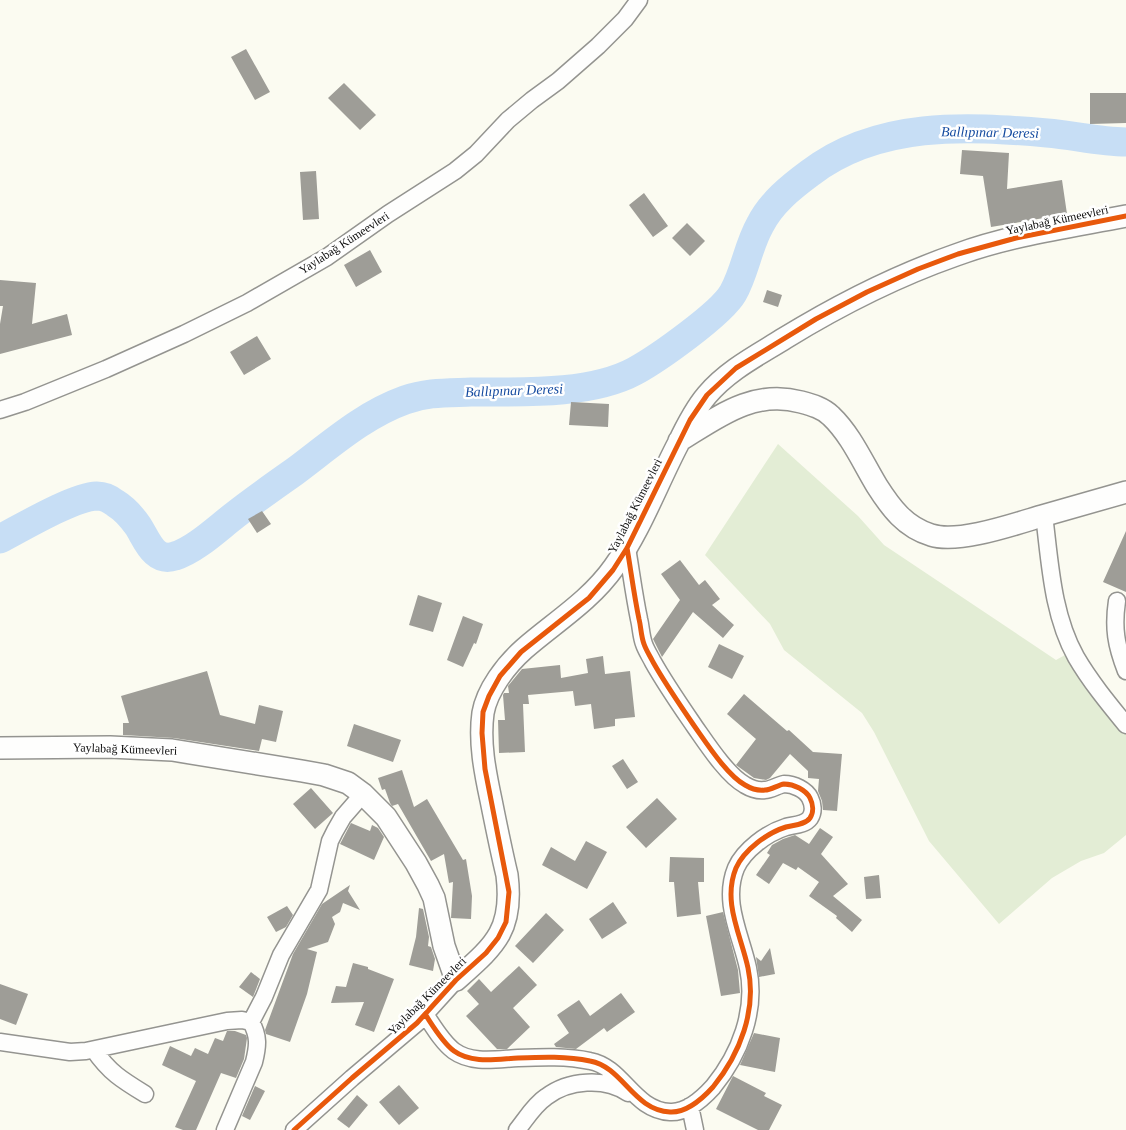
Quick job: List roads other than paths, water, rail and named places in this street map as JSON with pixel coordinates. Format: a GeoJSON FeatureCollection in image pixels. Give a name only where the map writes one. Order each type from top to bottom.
{"type":"FeatureCollection","features":[{"type":"Feature","properties":{"kind":"street","name":"Yaylabağ Kümeevleri"},"geometry":{"type":"LineString","coordinates":[[0,410],[79,380],[184,334],[247,303],[327,257],[388,214],[455,171],[476,154],[514,115],[558,81],[598,46],[625,19],[639,0]]}},
{"type":"Feature","properties":{"kind":"street","name":"Yaylabağ Kümeevleri"},"geometry":{"type":"LineString","coordinates":[[294,1130],[399,1039],[456,980],[486,953],[498,938],[506,922],[509,892],[485,769],[482,733],[483,712],[488,696],[500,676],[521,652],[588,598],[612,570],[628,548],[679,441],[690,420],[707,395],[736,368],[816,319],[867,292],[958,254],[1016,238],[1126,216]]}},
{"type":"Feature","properties":{"kind":"street"},"geometry":{"type":"LineString","coordinates":[[679,441],[722,414],[745,404],[767,398],[792,399],[815,405],[831,416],[846,435],[884,497],[899,516],[912,527],[933,536],[952,537],[1000,528],[1126,492]]}},
{"type":"Feature","properties":{"kind":"street"},"geometry":{"type":"LineString","coordinates":[[1044,515],[1056,604],[1069,642],[1076,656],[1104,697],[1126,725]]}},
{"type":"Feature","properties":{"kind":"street"},"geometry":{"type":"LineString","coordinates":[[517,1130],[546,1096],[563,1087],[581,1083],[603,1083],[622,1088],[640,1101],[658,1110],[673,1112],[690,1106],[703,1098],[721,1077],[740,1043],[750,1012],[752,991],[731,899],[734,875],[740,859],[749,848],[784,827],[804,822],[810,818],[813,808],[812,801],[807,793],[799,788],[784,784],[764,790],[756,789],[743,784],[717,758],[666,686],[644,644],[628,548]]}},
{"type":"Feature","properties":{"kind":"street"},"geometry":{"type":"LineString","coordinates":[[1117,601],[1114,622],[1116,640],[1126,671]]}},
{"type":"Feature","properties":{"kind":"street","name":"Yaylabağ Kümeevleri"},"geometry":{"type":"LineString","coordinates":[[0,748],[138,748],[199,754],[324,775],[348,783],[363,794],[386,817],[416,863],[434,898],[444,946],[456,980]]}},
{"type":"Feature","properties":{"kind":"street"},"geometry":{"type":"LineString","coordinates":[[251,1022],[264,997],[281,955],[319,890],[334,831],[363,794]]}},
{"type":"Feature","properties":{"kind":"street"},"geometry":{"type":"LineString","coordinates":[[425,1014],[454,1051],[471,1059],[579,1058],[595,1062],[610,1070],[640,1101]]}},
{"type":"Feature","properties":{"kind":"street"},"geometry":{"type":"LineString","coordinates":[[0,1042],[70,1052],[94,1050],[227,1021],[242,1020],[251,1022],[256,1031],[257,1051],[225,1130]]}},
{"type":"Feature","properties":{"kind":"street"},"geometry":{"type":"LineString","coordinates":[[94,1050],[104,1065],[115,1075],[145,1094]]}},
{"type":"Feature","properties":{"kind":"street"},"geometry":{"type":"LineString","coordinates":[[690,1106],[695,1130]]}},
{"type":"Feature","properties":{"kind":"waterway","name":"Ballıpınar Deresi"},"geometry":{"type":"LineString","coordinates":[[0,539],[34,520],[75,501],[100,496],[111,500],[128,513],[156,553],[168,557],[175,556],[198,544],[347,432],[390,406],[405,400],[438,393],[533,392],[577,388],[617,379],[635,371],[658,357],[703,324],[726,302],[733,293],[741,276],[752,242],[760,225],[782,196],[810,173],[836,156],[864,144],[894,136],[954,129],[985,129],[1057,134],[1126,142]]}}]}
